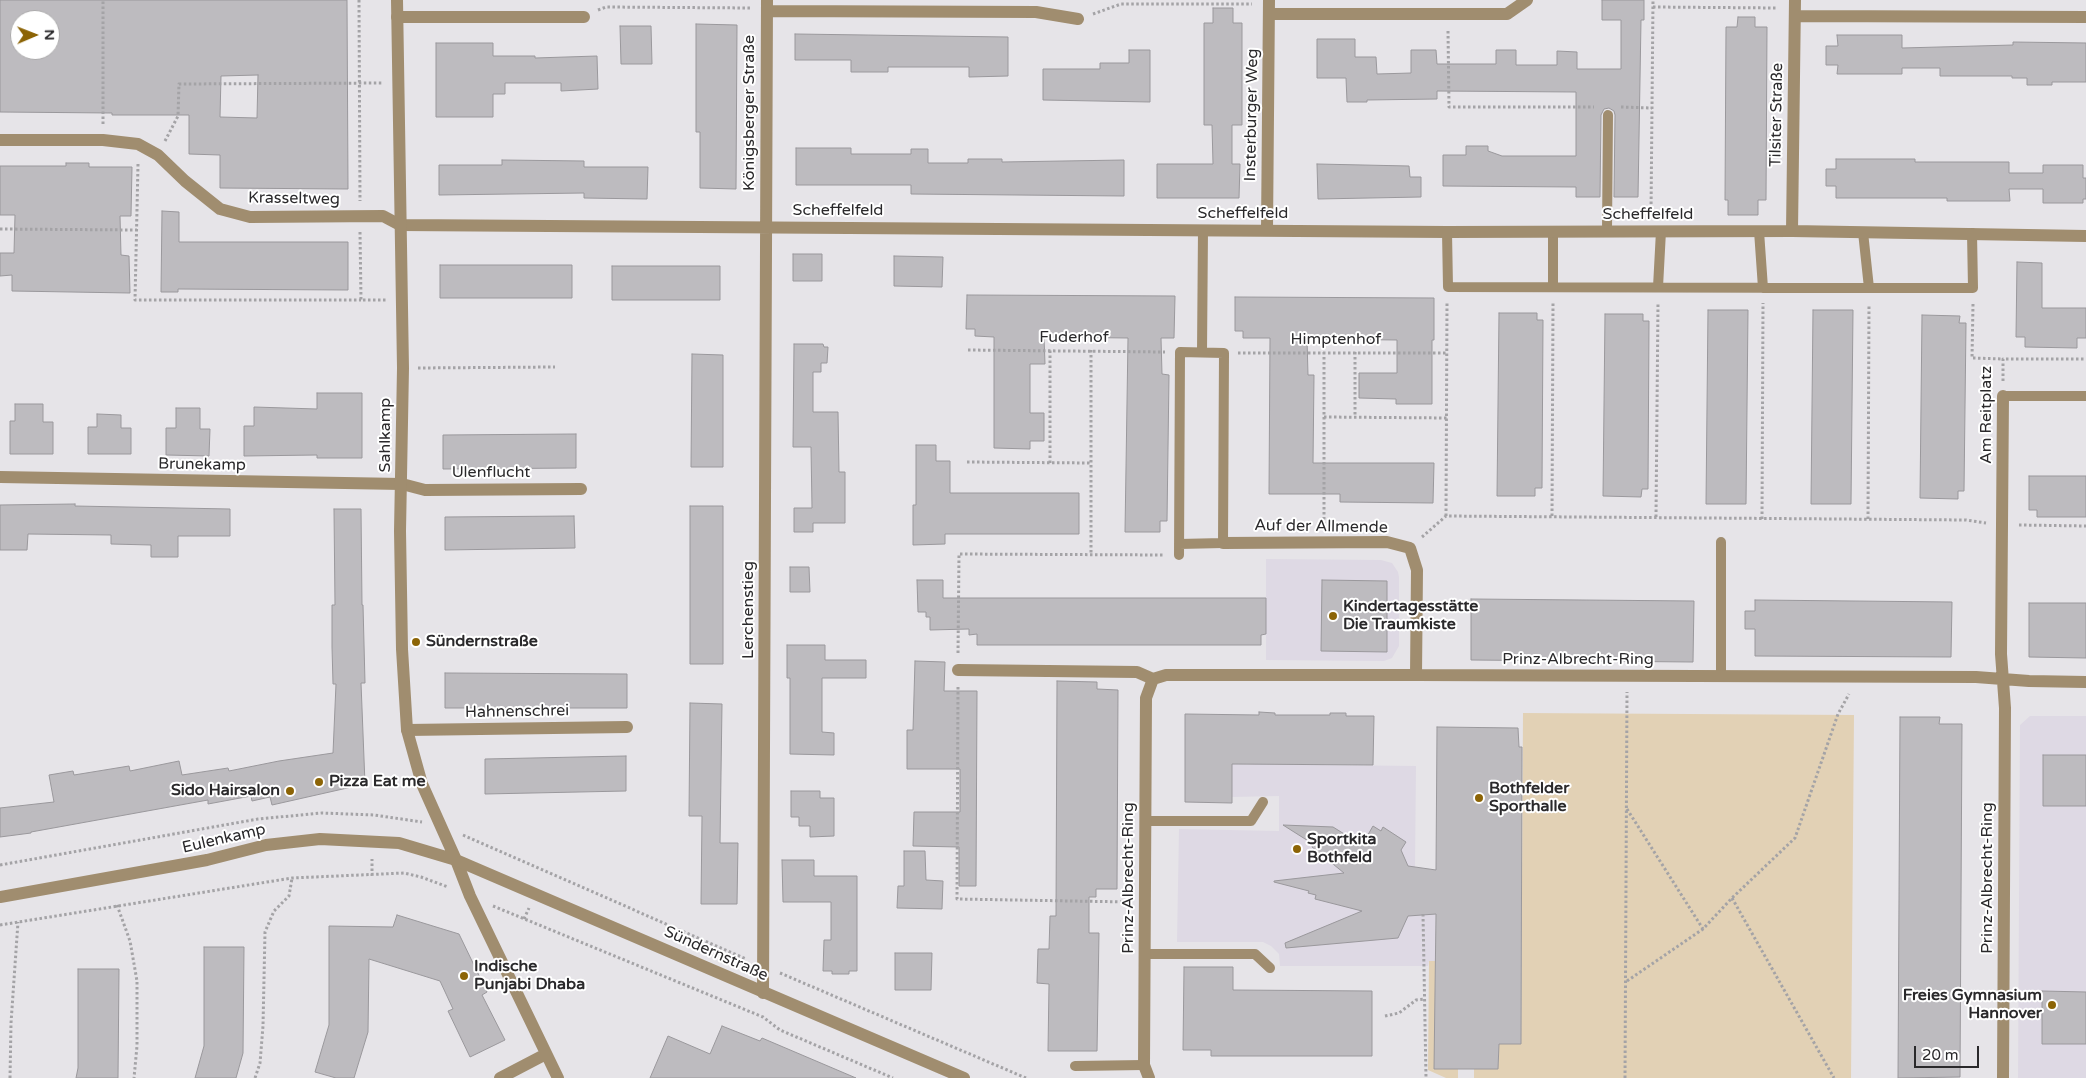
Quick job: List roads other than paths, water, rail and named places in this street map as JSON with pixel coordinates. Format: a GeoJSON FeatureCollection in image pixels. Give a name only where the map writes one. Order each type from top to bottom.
{"type":"FeatureCollection","features":[{"type":"Feature","properties":{"kind":"street","name":"Sahlkamp"},"geometry":{"type":"LineString","coordinates":[[397,0],[403,368],[400,531],[402,649],[408,730],[422,784],[470,896],[558,1078]]}},
{"type":"Feature","properties":{"kind":"street"},"geometry":{"type":"LineString","coordinates":[[1269,6],[1448,15],[1507,14],[1527,0]]}},
{"type":"Feature","properties":{"kind":"street","name":"Insterburger Weg"},"geometry":{"type":"LineString","coordinates":[[1267,230],[1269,6]]}},
{"type":"Feature","properties":{"kind":"street"},"geometry":{"type":"LineString","coordinates":[[767,7],[1036,12],[1078,19]]}},
{"type":"Feature","properties":{"kind":"street","name":"Königsberger Straße"},"geometry":{"type":"LineString","coordinates":[[766,226],[767,7]]}},
{"type":"Feature","properties":{"kind":"street"},"geometry":{"type":"LineString","coordinates":[[1795,8],[2086,17]]}},
{"type":"Feature","properties":{"kind":"street","name":"Tilsiter Straße"},"geometry":{"type":"LineString","coordinates":[[1792,231],[1795,8]]}},
{"type":"Feature","properties":{"kind":"street"},"geometry":{"type":"LineString","coordinates":[[397,17],[584,17]]}},
{"type":"Feature","properties":{"kind":"street","name":"Krasseltweg"},"geometry":{"type":"LineString","coordinates":[[0,140],[103,140],[138,144],[158,155],[220,209],[250,217],[383,216],[400,225]]}},
{"type":"Feature","properties":{"kind":"street","name":"Scheffelfeld"},"geometry":{"type":"LineString","coordinates":[[400,225],[1447,232],[1792,231],[2086,236]]}},
{"type":"Feature","properties":{"kind":"street","name":"Lerchenstieg"},"geometry":{"type":"LineString","coordinates":[[763,993],[766,226]]}},
{"type":"Feature","properties":{"kind":"street","name":"Am Reitplatz"},"geometry":{"type":"LineString","coordinates":[[2003,396],[2001,654],[2003,679]]}},
{"type":"Feature","properties":{"kind":"street","name":"Brunekamp"},"geometry":{"type":"LineString","coordinates":[[0,477],[402,484]]}},
{"type":"Feature","properties":{"kind":"street","name":"Ulenflucht"},"geometry":{"type":"LineString","coordinates":[[402,484],[425,490],[582,489]]}},
{"type":"Feature","properties":{"kind":"street","name":"Auf der Allmende"},"geometry":{"type":"LineString","coordinates":[[1223,543],[1387,542],[1410,548],[1417,570],[1416,675]]}},
{"type":"Feature","properties":{"kind":"street","name":"Prinz-Albrecht-Ring"},"geometry":{"type":"LineString","coordinates":[[958,670],[1137,672],[1153,679],[1166,675],[1416,675],[1976,677],[2029,681],[2086,682]]}},
{"type":"Feature","properties":{"kind":"street","name":"Prinz-Albrecht-Ring"},"geometry":{"type":"LineString","coordinates":[[1149,1078],[1144,1065],[1146,698],[1153,679]]}},
{"type":"Feature","properties":{"kind":"street","name":"Prinz-Albrecht-Ring"},"geometry":{"type":"LineString","coordinates":[[2002,1078],[2005,718],[2003,679]]}},
{"type":"Feature","properties":{"kind":"street","name":"Hahnenschrei"},"geometry":{"type":"LineString","coordinates":[[408,730],[628,727]]}},
{"type":"Feature","properties":{"kind":"street","name":"Eulenkamp"},"geometry":{"type":"LineString","coordinates":[[0,897],[207,860],[266,845],[320,839],[399,844],[456,860]]}},
{"type":"Feature","properties":{"kind":"street","name":"Sündernstraße"},"geometry":{"type":"LineString","coordinates":[[456,860],[964,1078]]}},
{"type":"Feature","properties":{"kind":"street"},"geometry":{"type":"LineString","coordinates":[[500,1078],[546,1054]]}},
{"type":"Feature","properties":{"kind":"lane"},"geometry":{"type":"LineString","coordinates":[[1607,231],[1608,110]]}},
{"type":"Feature","properties":{"kind":"lane"},"geometry":{"type":"LineString","coordinates":[[1202,352],[1203,230]]}},
{"type":"Feature","properties":{"kind":"lane"},"geometry":{"type":"LineString","coordinates":[[1656,231],[1658,287]]}},
{"type":"Feature","properties":{"kind":"lane"},"geometry":{"type":"LineString","coordinates":[[1447,232],[1448,286],[1763,288],[1973,288],[1972,233]]}},
{"type":"Feature","properties":{"kind":"lane"},"geometry":{"type":"LineString","coordinates":[[1553,232],[1553,287]]}},
{"type":"Feature","properties":{"kind":"lane"},"geometry":{"type":"LineString","coordinates":[[1759,232],[1763,288]]}},
{"type":"Feature","properties":{"kind":"lane"},"geometry":{"type":"LineString","coordinates":[[1863,232],[1869,288]]}},
{"type":"Feature","properties":{"kind":"lane"},"geometry":{"type":"LineString","coordinates":[[1179,555],[1180,352],[1224,353],[1223,543]]}},
{"type":"Feature","properties":{"kind":"lane"},"geometry":{"type":"LineString","coordinates":[[2003,396],[2086,396]]}},
{"type":"Feature","properties":{"kind":"lane"},"geometry":{"type":"LineString","coordinates":[[1721,542],[1721,676]]}},
{"type":"Feature","properties":{"kind":"lane","name":"Auf der Allmende"},"geometry":{"type":"LineString","coordinates":[[1179,544],[1223,543]]}},
{"type":"Feature","properties":{"kind":"lane"},"geometry":{"type":"LineString","coordinates":[[1146,821],[1251,821],[1263,802]]}},
{"type":"Feature","properties":{"kind":"lane"},"geometry":{"type":"LineString","coordinates":[[1145,954],[1256,954],[1270,968]]}},
{"type":"Feature","properties":{"kind":"lane"},"geometry":{"type":"LineString","coordinates":[[1075,1066],[1144,1065]]}},
{"type":"Feature","properties":{"kind":"place","name":"Kindertagesstätte Die Traumkiste"},"geometry":{"type":"Point","coordinates":[1333,616]}},
{"type":"Feature","properties":{"kind":"place","name":"Sündernstraße"},"geometry":{"type":"Point","coordinates":[416,642]}},
{"type":"Feature","properties":{"kind":"place","name":"Pizza Eat me"},"geometry":{"type":"Point","coordinates":[319,782]}},
{"type":"Feature","properties":{"kind":"place","name":"Sido Hairsalon"},"geometry":{"type":"Point","coordinates":[290,791]}},
{"type":"Feature","properties":{"kind":"place","name":"Bothfelder Sporthalle"},"geometry":{"type":"Point","coordinates":[1479,798]}},
{"type":"Feature","properties":{"kind":"place","name":"Sportkita Bothfeld"},"geometry":{"type":"Point","coordinates":[1297,849]}},
{"type":"Feature","properties":{"kind":"place","name":"Indische Punjabi Dhaba"},"geometry":{"type":"Point","coordinates":[464,976]}},
{"type":"Feature","properties":{"kind":"place","name":"Freies Gymnasium Hannover"},"geometry":{"type":"Point","coordinates":[2052,1005]}}]}
